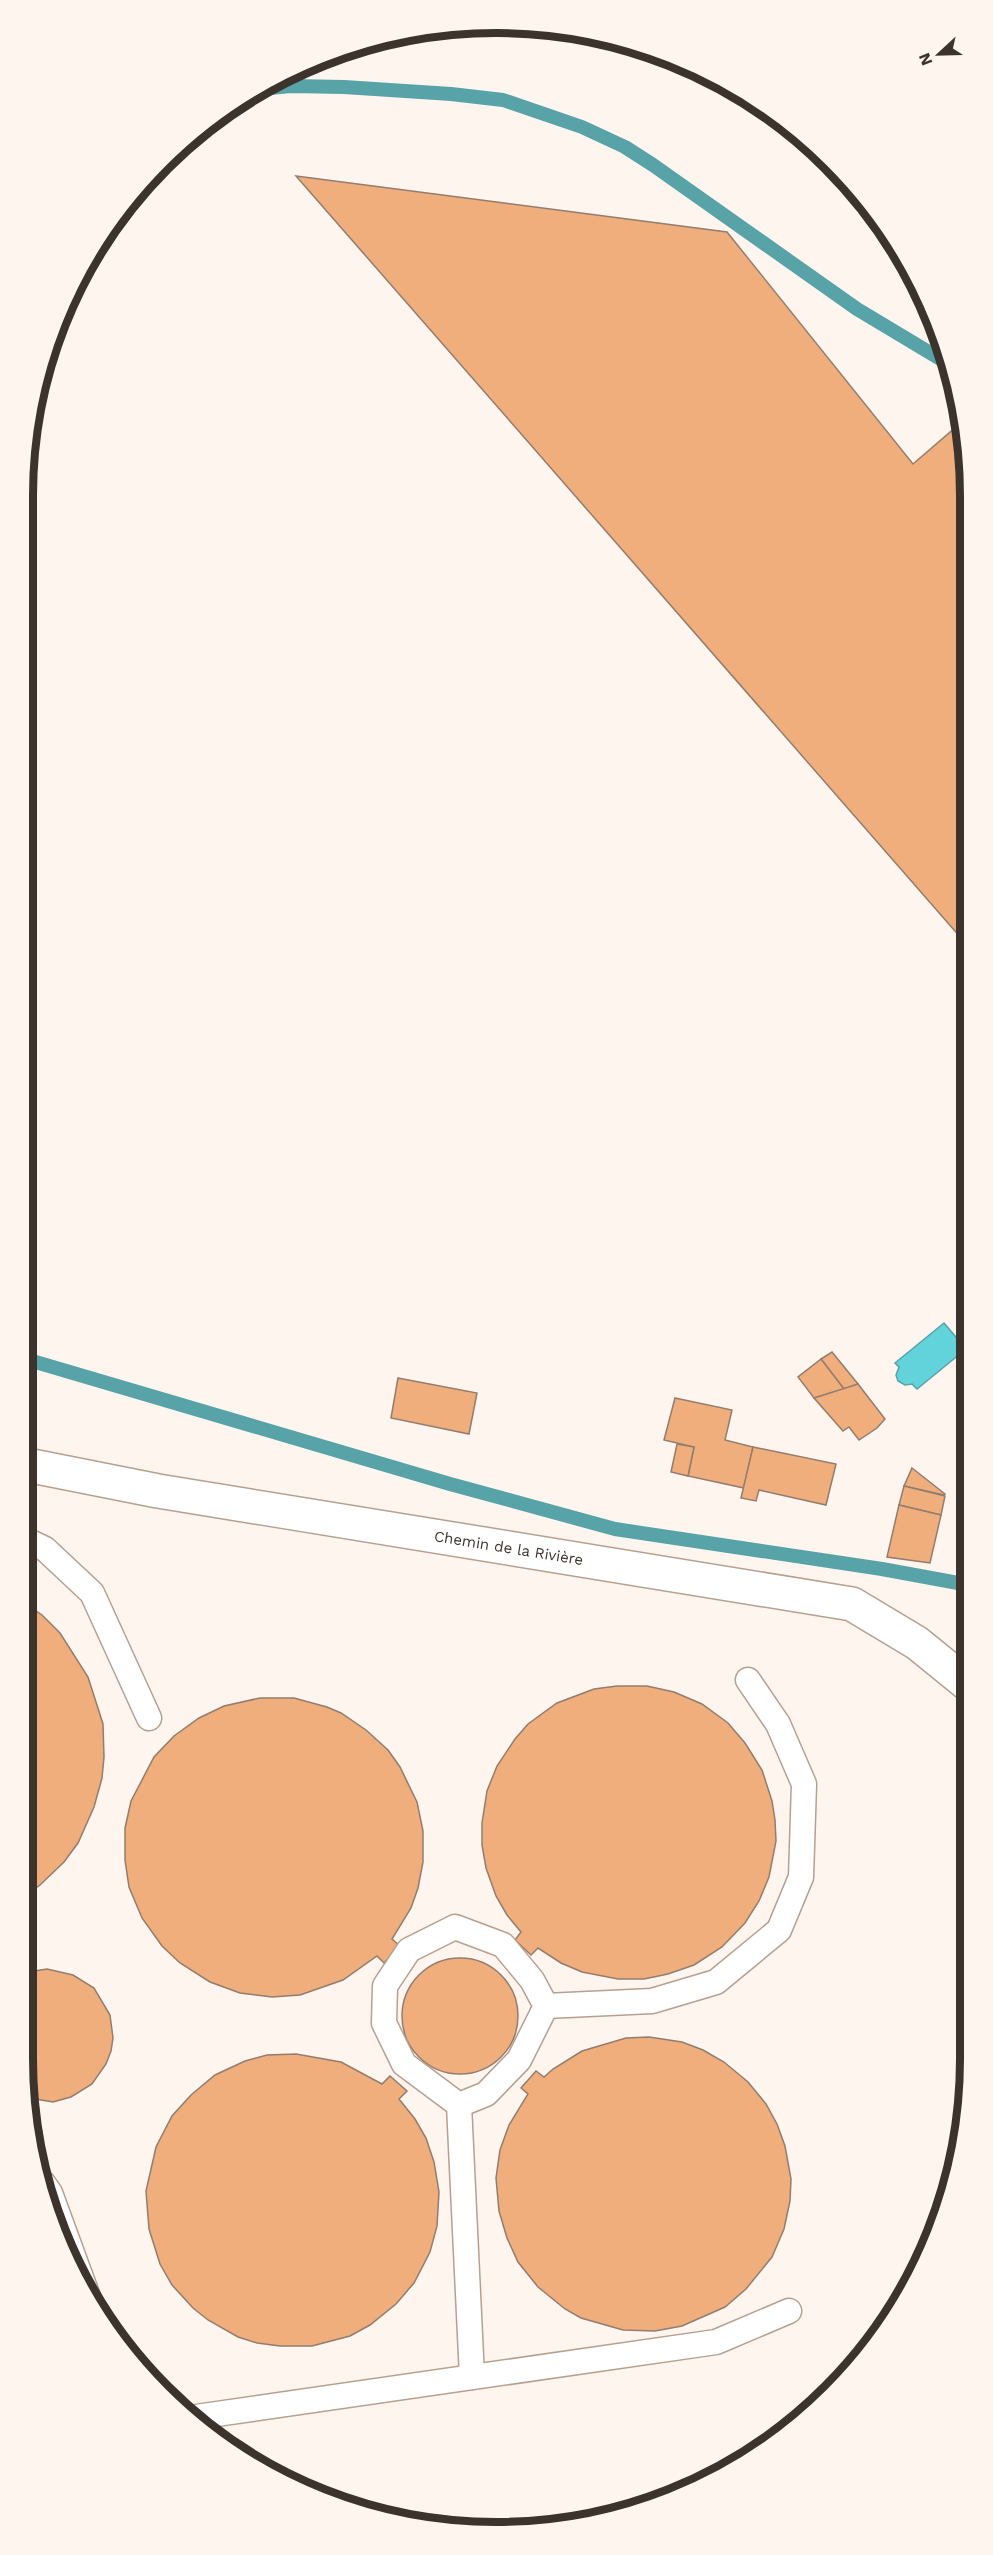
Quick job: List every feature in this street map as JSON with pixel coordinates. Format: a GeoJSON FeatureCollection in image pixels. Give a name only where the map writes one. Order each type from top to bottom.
{"type":"FeatureCollection","features":[{"type":"Feature","properties":{"kind":"street","name":"Chemin de la Rivière"},"geometry":{"type":"LineString","coordinates":[[33,1466],[158,1491],[852,1604],[917,1643],[960,1678]]}},
{"type":"Feature","properties":{"kind":"lane"},"geometry":{"type":"LineString","coordinates":[[33,1543],[45,1549],[92,1593],[149,1718]]}},
{"type":"Feature","properties":{"kind":"lane"},"geometry":{"type":"LineString","coordinates":[[546,2006],[652,2001],[716,1982],[779,1930],[801,1877],[804,1784],[778,1724],[748,1680]]}},
{"type":"Feature","properties":{"kind":"lane"},"geometry":{"type":"LineString","coordinates":[[459,2105],[404,2064],[384,2023],[385,1986],[409,1950],[455,1927],[503,1945],[532,1980],[546,2006]]}},
{"type":"Feature","properties":{"kind":"lane"},"geometry":{"type":"LineString","coordinates":[[459,2105],[486,2094],[519,2060],[546,2006]]}},
{"type":"Feature","properties":{"kind":"lane"},"geometry":{"type":"LineString","coordinates":[[459,2105],[472,2377]]}},
{"type":"Feature","properties":{"kind":"lane"},"geometry":{"type":"LineString","coordinates":[[202,2416],[716,2342],[789,2311]]}},
{"type":"Feature","properties":{"kind":"water"},"geometry":{"type":"Polygon","coordinates":[[[944,1323],[960,1342],[960,1354],[917,1389],[912,1384],[905,1385],[898,1381],[896,1375],[899,1367],[895,1363],[944,1323]]]}},
{"type":"Feature","properties":{"kind":"building"},"geometry":{"type":"Polygon","coordinates":[[[296,176],[727,232],[913,464],[955,428],[960,496],[960,937],[296,176]]]}},
{"type":"Feature","properties":{"kind":"building"},"geometry":{"type":"Polygon","coordinates":[[[832,1352],[858,1384],[844,1389],[821,1359],[832,1352]]]}},
{"type":"Feature","properties":{"kind":"building"},"geometry":{"type":"Polygon","coordinates":[[[821,1359],[844,1389],[814,1398],[798,1377],[821,1359]]]}},
{"type":"Feature","properties":{"kind":"building"},"geometry":{"type":"Polygon","coordinates":[[[398,1378],[477,1393],[469,1434],[391,1418],[398,1378]]]}},
{"type":"Feature","properties":{"kind":"building"},"geometry":{"type":"Polygon","coordinates":[[[858,1384],[885,1419],[877,1428],[859,1440],[849,1427],[843,1431],[814,1398],[858,1384]]]}},
{"type":"Feature","properties":{"kind":"building"},"geometry":{"type":"Polygon","coordinates":[[[675,1398],[732,1410],[725,1440],[753,1447],[744,1488],[688,1476],[694,1447],[664,1440],[675,1398]]]}},
{"type":"Feature","properties":{"kind":"building"},"geometry":{"type":"Polygon","coordinates":[[[677,1444],[694,1447],[688,1476],[671,1472],[677,1444]]]}},
{"type":"Feature","properties":{"kind":"building"},"geometry":{"type":"Polygon","coordinates":[[[753,1447],[836,1464],[826,1505],[759,1490],[756,1501],[741,1498],[753,1447]]]}},
{"type":"Feature","properties":{"kind":"building"},"geometry":{"type":"Polygon","coordinates":[[[912,1468],[945,1494],[904,1486],[912,1468]]]}},
{"type":"Feature","properties":{"kind":"building"},"geometry":{"type":"Polygon","coordinates":[[[904,1486],[945,1496],[941,1515],[899,1505],[904,1486]]]}},
{"type":"Feature","properties":{"kind":"building"},"geometry":{"type":"Polygon","coordinates":[[[899,1505],[941,1515],[930,1563],[887,1557],[899,1505]]]}},
{"type":"Feature","properties":{"kind":"building"},"geometry":{"type":"Polygon","coordinates":[[[33,1609],[60,1633],[88,1677],[103,1724],[104,1757],[102,1778],[94,1807],[78,1843],[64,1862],[33,1890],[33,1609]]]}},
{"type":"Feature","properties":{"kind":"building"},"geometry":{"type":"Polygon","coordinates":[[[647,1686],[674,1692],[702,1704],[728,1723],[745,1743],[762,1770],[772,1801],[775,1820],[776,1841],[769,1877],[759,1901],[745,1923],[722,1947],[694,1965],[644,1979],[618,1979],[582,1972],[561,1963],[538,1948],[531,1955],[515,1940],[521,1932],[507,1915],[496,1896],[486,1868],[482,1845],[482,1823],[487,1791],[497,1766],[515,1739],[528,1724],[557,1703],[594,1689],[647,1686]]]}},
{"type":"Feature","properties":{"kind":"building"},"geometry":{"type":"Polygon","coordinates":[[[260,1698],[294,1698],[327,1707],[341,1713],[366,1730],[388,1750],[400,1767],[417,1802],[423,1831],[423,1862],[418,1888],[411,1908],[392,1939],[400,1946],[384,1963],[377,1956],[343,1980],[300,1995],[272,1997],[240,1993],[210,1982],[180,1963],[162,1946],[142,1918],[129,1887],[125,1860],[125,1828],[131,1801],[154,1757],[174,1736],[199,1718],[224,1706],[260,1698]]]}},
{"type":"Feature","properties":{"kind":"building"},"geometry":{"type":"Polygon","coordinates":[[[460,1958],[482,1962],[501,1975],[514,1994],[518,2016],[514,2038],[501,2057],[482,2070],[460,2074],[438,2070],[419,2057],[406,2038],[402,2016],[406,1994],[419,1975],[438,1962],[460,1958]]]}},
{"type":"Feature","properties":{"kind":"building"},"geometry":{"type":"Polygon","coordinates":[[[47,1969],[73,1975],[94,1988],[110,2015],[113,2038],[106,2064],[92,2084],[71,2097],[53,2102],[35,2099],[33,1971],[47,1969]]]}},
{"type":"Feature","properties":{"kind":"building"},"geometry":{"type":"Polygon","coordinates":[[[649,2037],[682,2042],[703,2050],[724,2062],[748,2082],[766,2104],[785,2146],[791,2179],[790,2201],[784,2229],[772,2257],[746,2289],[725,2307],[682,2326],[655,2331],[623,2330],[581,2318],[565,2309],[538,2287],[518,2262],[507,2238],[499,2211],[496,2178],[500,2150],[509,2125],[528,2094],[521,2088],[536,2071],[544,2077],[582,2051],[626,2038],[649,2037]]]}},
{"type":"Feature","properties":{"kind":"building"},"geometry":{"type":"Polygon","coordinates":[[[296,2054],[341,2062],[382,2084],[390,2076],[407,2091],[399,2099],[426,2138],[434,2162],[439,2192],[437,2226],[430,2252],[414,2283],[396,2304],[370,2325],[350,2336],[312,2346],[280,2346],[257,2343],[238,2337],[208,2320],[193,2308],[172,2285],[160,2264],[149,2229],[146,2191],[156,2147],[172,2116],[191,2095],[215,2075],[245,2061],[267,2055],[296,2054]]]}},
{"type":"Feature","properties":{"kind":"waterway"},"geometry":{"type":"LineString","coordinates":[[280,87],[344,87],[503,100],[582,127],[625,147],[653,165],[857,309],[938,358]]}},
{"type":"Feature","properties":{"kind":"waterway"},"geometry":{"type":"LineString","coordinates":[[33,1361],[450,1484],[615,1529],[882,1569],[960,1583]]}}]}
